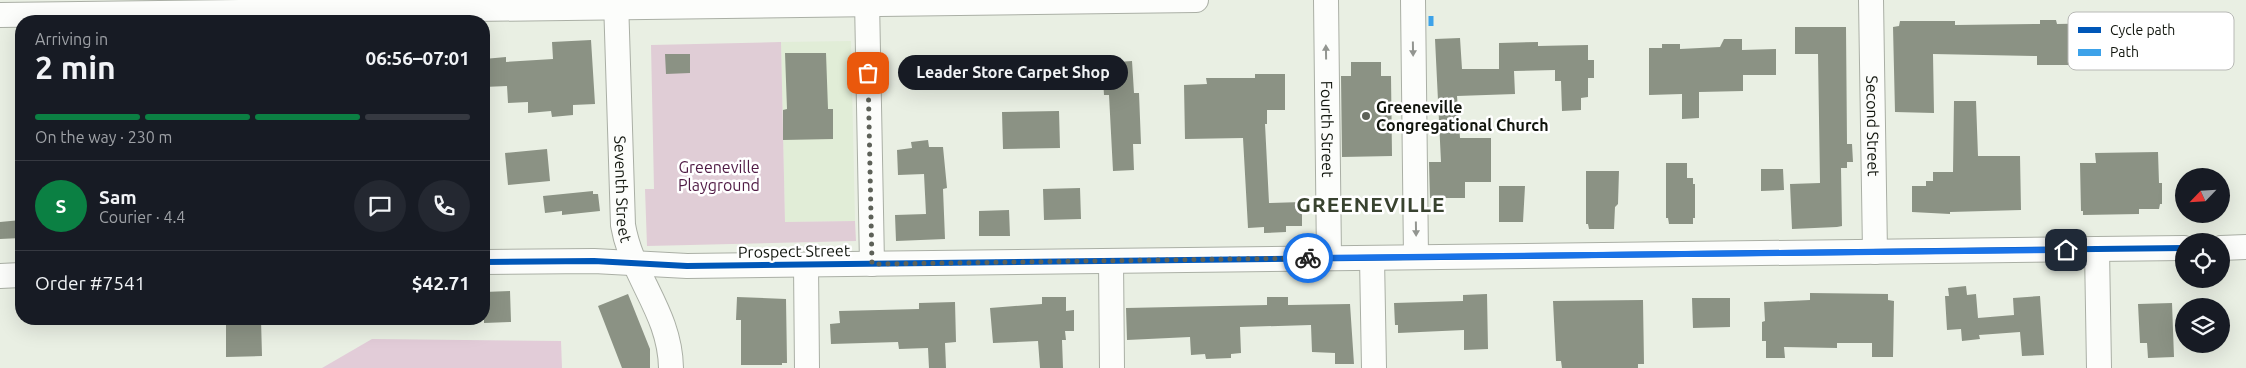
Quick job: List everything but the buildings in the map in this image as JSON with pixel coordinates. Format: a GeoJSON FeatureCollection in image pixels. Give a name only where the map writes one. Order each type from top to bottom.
{"type":"FeatureCollection","features":[{"type":"Feature","properties":{"kind":"street"},"geometry":{"type":"LineString","coordinates":[[0,15],[125,12],[378,11],[616,4],[1196,0]]}},
{"type":"Feature","properties":{"kind":"street","name":"Fourth Street"},"geometry":{"type":"LineString","coordinates":[[1326,0],[1328,258]]}},
{"type":"Feature","properties":{"kind":"street"},"geometry":{"type":"LineString","coordinates":[[1412,0],[1416,257]]}},
{"type":"Feature","properties":{"kind":"street","name":"Second Street"},"geometry":{"type":"LineString","coordinates":[[1871,0],[1875,252]]}},
{"type":"Feature","properties":{"kind":"street"},"geometry":{"type":"LineString","coordinates":[[867,2],[872,264]]}},
{"type":"Feature","properties":{"kind":"street","name":"Seventh Street"},"geometry":{"type":"LineString","coordinates":[[616,4],[624,233],[635,263],[662,318],[669,341],[671,368]]}},
{"type":"Feature","properties":{"kind":"street"},"geometry":{"type":"LineString","coordinates":[[2230,248],[2246,247]]}},
{"type":"Feature","properties":{"kind":"street","name":"Prospect Street"},"geometry":{"type":"LineString","coordinates":[[490,262],[578,260],[687,266],[2175,248]]}},
{"type":"Feature","properties":{"kind":"street"},"geometry":{"type":"LineString","coordinates":[[2097,249],[2099,368]]}},
{"type":"Feature","properties":{"kind":"street"},"geometry":{"type":"LineString","coordinates":[[1372,258],[1374,368]]}},
{"type":"Feature","properties":{"kind":"street"},"geometry":{"type":"LineString","coordinates":[[1111,261],[1112,368]]}},
{"type":"Feature","properties":{"kind":"street"},"geometry":{"type":"LineString","coordinates":[[806,264],[807,368]]}},
{"type":"Feature","properties":{"kind":"street"},"geometry":{"type":"LineString","coordinates":[[0,276],[15,275]]}},
{"type":"Feature","properties":{"kind":"shaded area"},"geometry":{"type":"Polygon","coordinates":[[[851,41],[855,221],[785,222],[781,42],[851,41]]]}},
{"type":"Feature","properties":{"kind":"shaded area"},"geometry":{"type":"Polygon","coordinates":[[[372,339],[561,341],[562,368],[322,368],[372,339]]]}},
{"type":"Feature","properties":{"kind":"green space","name":"Greeneville Playground"},"geometry":{"type":"Polygon","coordinates":[[[781,42],[785,222],[855,221],[856,241],[647,246],[645,189],[654,189],[651,45],[781,42]]]}},
{"type":"Feature","properties":{"kind":"marked path"},"geometry":{"type":"LineString","coordinates":[[1431,16],[1431,26]]}},
{"type":"Feature","properties":{"kind":"cycle path"},"geometry":{"type":"LineString","coordinates":[[490,262],[594,261],[687,266],[2175,248]]}},
{"type":"Feature","properties":{"kind":"way so far"},"geometry":{"type":"LineString","coordinates":[[868,73],[872,264],[1308,258]]}},
{"type":"Feature","properties":{"kind":"place","name":"Leader Store Carpet Shop"},"geometry":{"type":"Point","coordinates":[868,73]}},
{"type":"Feature","properties":{"kind":"place","name":"Greeneville Congregational Church"},"geometry":{"type":"Point","coordinates":[1366,116]}},
{"type":"Feature","properties":{"kind":"district","name":"GREENEVILLE"},"geometry":{"type":"Point","coordinates":[1371,204]}},
{"type":"Feature","properties":{"kind":"route"},"geometry":{"type":"LineString","coordinates":[[1308,258],[2066,250]]}}]}
